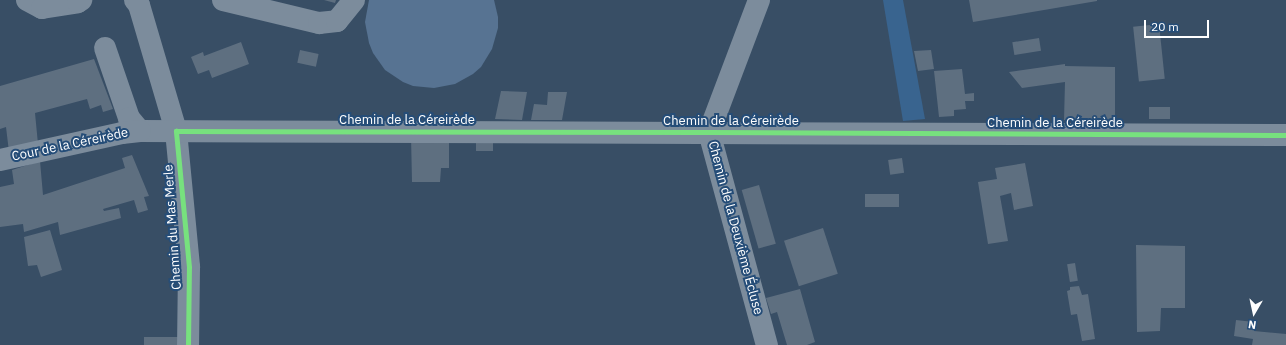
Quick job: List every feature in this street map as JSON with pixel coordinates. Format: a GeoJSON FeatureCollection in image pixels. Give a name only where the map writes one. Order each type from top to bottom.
{"type":"FeatureCollection","features":[{"type":"Feature","properties":{"kind":"street"},"geometry":{"type":"LineString","coordinates":[[27,0],[42,8],[78,2],[81,0]]}},
{"type":"Feature","properties":{"kind":"street","name":"Chemin du Mas Merle"},"geometry":{"type":"LineString","coordinates":[[134,0],[139,5],[176,131],[189,267],[188,345]]}},
{"type":"Feature","properties":{"kind":"street"},"geometry":{"type":"LineString","coordinates":[[223,0],[319,23],[337,21],[354,0]]}},
{"type":"Feature","properties":{"kind":"street","name":"Chemin de la Deuxième Écluse"},"geometry":{"type":"LineString","coordinates":[[759,0],[709,132],[767,345]]}},
{"type":"Feature","properties":{"kind":"street"},"geometry":{"type":"LineString","coordinates":[[105,48],[129,118],[140,131]]}},
{"type":"Feature","properties":{"kind":"street","name":"Chemin de la Céreirède"},"geometry":{"type":"LineString","coordinates":[[140,131],[1286,135]]}},
{"type":"Feature","properties":{"kind":"street","name":"Cour de la Céreirède"},"geometry":{"type":"LineString","coordinates":[[0,160],[122,133],[140,131]]}},
{"type":"Feature","properties":{"kind":"shaded area"},"geometry":{"type":"Polygon","coordinates":[[[369,0],[494,0],[498,17],[498,28],[492,49],[481,67],[473,74],[455,84],[434,88],[413,86],[403,82],[385,70],[373,53],[369,43],[365,22],[369,0]]]}},
{"type":"Feature","properties":{"kind":"shaded area"},"geometry":{"type":"Polygon","coordinates":[[[883,0],[903,0],[925,119],[903,121],[883,0]]]}},
{"type":"Feature","properties":{"kind":"building"},"geometry":{"type":"Polygon","coordinates":[[[324,0],[336,0],[335,3],[324,0]]]}},
{"type":"Feature","properties":{"kind":"building"},"geometry":{"type":"Polygon","coordinates":[[[969,0],[1097,0],[1097,1],[973,22],[969,0]]]}},
{"type":"Feature","properties":{"kind":"building"},"geometry":{"type":"Polygon","coordinates":[[[1159,24],[1165,79],[1139,81],[1133,27],[1159,24]]]}},
{"type":"Feature","properties":{"kind":"building"},"geometry":{"type":"Polygon","coordinates":[[[1039,38],[1041,51],[1014,55],[1012,42],[1039,38]]]}},
{"type":"Feature","properties":{"kind":"building"},"geometry":{"type":"Polygon","coordinates":[[[241,42],[249,64],[212,78],[209,70],[198,74],[191,57],[203,52],[204,56],[241,42]]]}},
{"type":"Feature","properties":{"kind":"building"},"geometry":{"type":"Polygon","coordinates":[[[300,50],[319,54],[316,67],[297,63],[300,50]]]}},
{"type":"Feature","properties":{"kind":"building"},"geometry":{"type":"Polygon","coordinates":[[[931,50],[934,69],[918,71],[914,51],[931,50]]]}},
{"type":"Feature","properties":{"kind":"building"},"geometry":{"type":"Polygon","coordinates":[[[94,59],[113,109],[103,112],[101,105],[90,109],[87,99],[35,113],[38,144],[9,152],[6,127],[0,129],[0,86],[94,59]]]}},
{"type":"Feature","properties":{"kind":"building"},"geometry":{"type":"Polygon","coordinates":[[[1065,64],[1065,66],[1115,67],[1115,120],[1064,120],[1065,82],[1022,88],[1009,72],[1065,64]]]}},
{"type":"Feature","properties":{"kind":"building"},"geometry":{"type":"Polygon","coordinates":[[[962,69],[965,94],[974,93],[974,101],[965,101],[966,109],[954,110],[954,116],[939,117],[934,71],[962,69]]]}},
{"type":"Feature","properties":{"kind":"building"},"geometry":{"type":"Polygon","coordinates":[[[501,91],[527,92],[522,120],[495,119],[501,91]]]}},
{"type":"Feature","properties":{"kind":"building"},"geometry":{"type":"Polygon","coordinates":[[[548,92],[567,92],[562,120],[531,120],[534,104],[547,105],[548,92]]]}},
{"type":"Feature","properties":{"kind":"building"},"geometry":{"type":"Polygon","coordinates":[[[1149,107],[1170,107],[1170,119],[1149,119],[1149,107]]]}},
{"type":"Feature","properties":{"kind":"building"},"geometry":{"type":"Polygon","coordinates":[[[411,136],[449,137],[449,168],[441,168],[440,182],[412,182],[411,136]]]}},
{"type":"Feature","properties":{"kind":"building"},"geometry":{"type":"Polygon","coordinates":[[[476,137],[493,137],[493,151],[476,151],[476,137]]]}},
{"type":"Feature","properties":{"kind":"building"},"geometry":{"type":"Polygon","coordinates":[[[132,155],[149,196],[144,197],[148,210],[138,213],[134,200],[103,209],[104,211],[119,208],[121,218],[60,235],[58,222],[24,232],[23,224],[0,227],[0,187],[14,184],[12,170],[40,161],[43,195],[125,168],[122,158],[132,155]]]}},
{"type":"Feature","properties":{"kind":"building"},"geometry":{"type":"Polygon","coordinates":[[[902,158],[904,173],[890,175],[888,160],[902,158]]]}},
{"type":"Feature","properties":{"kind":"building"},"geometry":{"type":"Polygon","coordinates":[[[1025,163],[1033,206],[1014,210],[1011,193],[1000,196],[1008,241],[988,244],[978,182],[997,179],[995,168],[1025,163]]]}},
{"type":"Feature","properties":{"kind":"building"},"geometry":{"type":"Polygon","coordinates":[[[759,185],[776,244],[759,249],[742,190],[759,185]]]}},
{"type":"Feature","properties":{"kind":"building"},"geometry":{"type":"Polygon","coordinates":[[[865,194],[899,194],[899,207],[865,207],[865,194]]]}},
{"type":"Feature","properties":{"kind":"building"},"geometry":{"type":"Polygon","coordinates":[[[823,228],[838,274],[799,286],[784,241],[823,228]]]}},
{"type":"Feature","properties":{"kind":"building"},"geometry":{"type":"Polygon","coordinates":[[[50,230],[62,270],[41,277],[37,265],[28,266],[24,237],[50,230]]]}},
{"type":"Feature","properties":{"kind":"building"},"geometry":{"type":"Polygon","coordinates":[[[1136,245],[1185,246],[1185,308],[1161,308],[1160,331],[1137,332],[1136,245]]]}},
{"type":"Feature","properties":{"kind":"building"},"geometry":{"type":"Polygon","coordinates":[[[1075,263],[1078,281],[1070,282],[1067,264],[1075,263]]]}},
{"type":"Feature","properties":{"kind":"building"},"geometry":{"type":"Polygon","coordinates":[[[1079,286],[1082,295],[1088,294],[1095,339],[1082,341],[1077,314],[1071,315],[1067,291],[1070,290],[1070,287],[1079,286]]]}},
{"type":"Feature","properties":{"kind":"building"},"geometry":{"type":"Polygon","coordinates":[[[800,289],[815,342],[807,345],[787,345],[777,312],[771,314],[766,298],[800,289]]]}},
{"type":"Feature","properties":{"kind":"building"},"geometry":{"type":"Polygon","coordinates":[[[1236,320],[1254,322],[1254,331],[1286,334],[1286,345],[1252,345],[1253,339],[1234,336],[1236,320]]]}},
{"type":"Feature","properties":{"kind":"building"},"geometry":{"type":"Polygon","coordinates":[[[144,337],[180,337],[180,345],[144,345],[144,337]]]}},
{"type":"Feature","properties":{"kind":"cycle path"},"geometry":{"type":"LineString","coordinates":[[188,345],[189,267],[176,131],[1286,135]]}}]}
